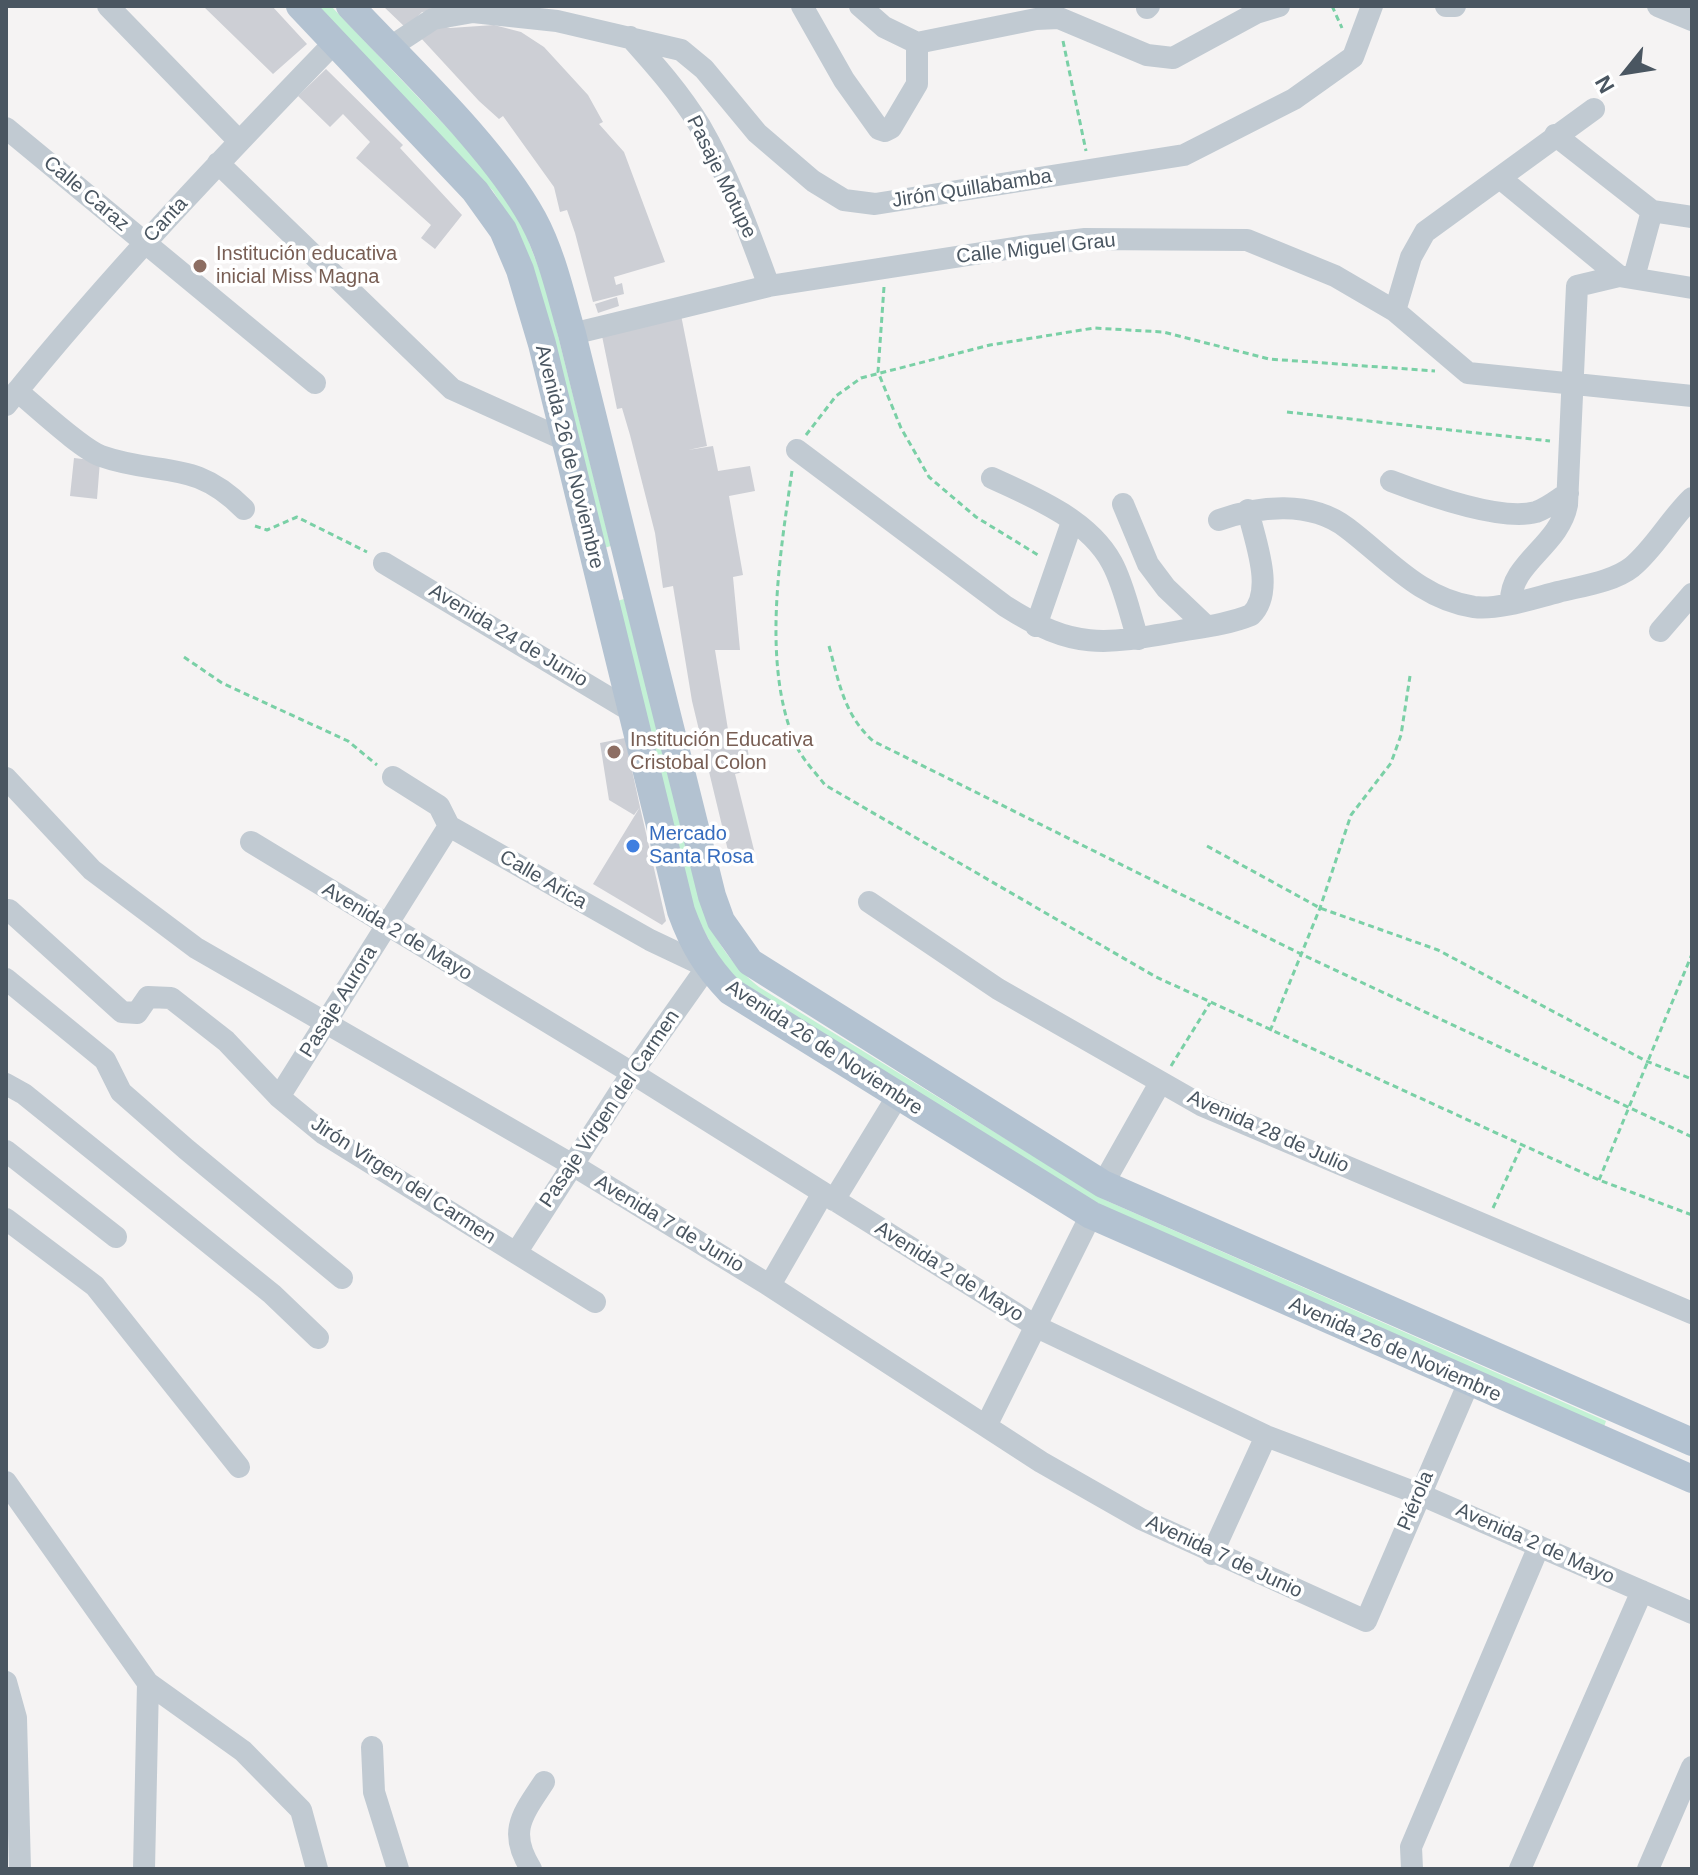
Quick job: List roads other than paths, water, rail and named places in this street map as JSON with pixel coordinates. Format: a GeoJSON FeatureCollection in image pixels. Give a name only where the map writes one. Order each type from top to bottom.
{"type":"FeatureCollection","features":[{"type":"Feature","properties":{"kind":"main road","name":"Avenida 26 de Noviembre"},"geometry":{"type":"LineString","coordinates":[[300,6],[475,191],[503,230],[529,300],[681,911],[692,942],[707,967],[730,991],[751,1006],[1091,1215],[1692,1479]]}},
{"type":"Feature","properties":{"kind":"main road","name":"Avenida 26 de Noviembre"},"geometry":{"type":"LineString","coordinates":[[350,6],[504,173],[533,220],[549,257],[572,334],[712,896],[734,944],[767,975],[1103,1184],[1692,1442]]}},
{"type":"Feature","properties":{"kind":"main road"},"geometry":{"type":"LineString","coordinates":[[598,578],[631,571]]}},
{"type":"Feature","properties":{"kind":"main road"},"geometry":{"type":"LineString","coordinates":[[1622,1449],[1634,1417]]}},
{"type":"Feature","properties":{"kind":"street"},"geometry":{"type":"LineString","coordinates":[[108,6],[238,140]]}},
{"type":"Feature","properties":{"kind":"street"},"geometry":{"type":"LineString","coordinates":[[802,6],[844,80],[879,129],[885,131],[891,128],[917,84],[917,43]]}},
{"type":"Feature","properties":{"kind":"street"},"geometry":{"type":"LineString","coordinates":[[860,6],[884,27],[917,43],[1036,19],[1059,18],[1147,55],[1173,58],[1256,13],[1279,6]]}},
{"type":"Feature","properties":{"kind":"street","name":"Jirón Quillabamba"},"geometry":{"type":"LineString","coordinates":[[389,48],[433,19],[473,12],[557,21],[681,50],[704,69],[757,133],[813,181],[844,200],[875,204],[1184,155],[1294,99],[1353,57],[1372,6]]}},
{"type":"Feature","properties":{"kind":"street"},"geometry":{"type":"LineString","coordinates":[[1446,6],[1455,6]]}},
{"type":"Feature","properties":{"kind":"street"},"geometry":{"type":"LineString","coordinates":[[1658,6],[1692,20]]}},
{"type":"Feature","properties":{"kind":"street","name":"Pasaje Motupe"},"geometry":{"type":"LineString","coordinates":[[630,37],[669,81],[700,126],[739,206],[769,286]]}},
{"type":"Feature","properties":{"kind":"street","name":"Canta"},"geometry":{"type":"LineString","coordinates":[[12,398],[144,243],[238,140],[334,43]]}},
{"type":"Feature","properties":{"kind":"street"},"geometry":{"type":"LineString","coordinates":[[1395,311],[1411,257],[1425,232],[1594,109]]}},
{"type":"Feature","properties":{"kind":"street","name":"Calle Caraz"},"geometry":{"type":"LineString","coordinates":[[6,128],[315,383]]}},
{"type":"Feature","properties":{"kind":"street"},"geometry":{"type":"LineString","coordinates":[[1555,135],[1652,211],[1692,217]]}},
{"type":"Feature","properties":{"kind":"street"},"geometry":{"type":"LineString","coordinates":[[218,163],[452,389],[565,440]]}},
{"type":"Feature","properties":{"kind":"street"},"geometry":{"type":"LineString","coordinates":[[1500,178],[1626,276]]}},
{"type":"Feature","properties":{"kind":"street"},"geometry":{"type":"LineString","coordinates":[[1626,276],[1652,211]]}},
{"type":"Feature","properties":{"kind":"street","name":"Calle Miguel Grau"},"geometry":{"type":"LineString","coordinates":[[572,334],[769,286],[1085,239],[1247,240],[1335,276],[1395,311],[1468,373],[1571,385]]}},
{"type":"Feature","properties":{"kind":"street"},"geometry":{"type":"LineString","coordinates":[[1511,602],[1514,580],[1564,522],[1568,493],[1574,290],[1581,284],[1626,276],[1692,288]]}},
{"type":"Feature","properties":{"kind":"street"},"geometry":{"type":"LineString","coordinates":[[1571,385],[1692,396]]}},
{"type":"Feature","properties":{"kind":"street"},"geometry":{"type":"LineString","coordinates":[[12,398],[98,455],[202,476],[229,494],[244,509]]}},
{"type":"Feature","properties":{"kind":"street"},"geometry":{"type":"LineString","coordinates":[[797,450],[1036,626],[1071,638],[1114,643],[1238,620],[1259,607],[1262,573],[1248,510]]}},
{"type":"Feature","properties":{"kind":"street"},"geometry":{"type":"LineString","coordinates":[[992,478],[1033,497],[1100,545],[1113,564],[1138,639]]}},
{"type":"Feature","properties":{"kind":"street"},"geometry":{"type":"LineString","coordinates":[[1391,481],[1432,497],[1517,513],[1533,513],[1568,493]]}},
{"type":"Feature","properties":{"kind":"street"},"geometry":{"type":"LineString","coordinates":[[1219,520],[1270,506],[1307,512],[1344,526],[1384,562],[1437,595],[1475,607],[1511,602],[1613,577],[1630,569],[1692,498]]}},
{"type":"Feature","properties":{"kind":"street"},"geometry":{"type":"LineString","coordinates":[[1123,504],[1148,564],[1206,626]]}},
{"type":"Feature","properties":{"kind":"street"},"geometry":{"type":"LineString","coordinates":[[1036,626],[1072,522]]}},
{"type":"Feature","properties":{"kind":"street","name":"Avenida 24 de Junio"},"geometry":{"type":"LineString","coordinates":[[384,563],[631,711]]}},
{"type":"Feature","properties":{"kind":"street"},"geometry":{"type":"LineString","coordinates":[[1660,631],[1692,594]]}},
{"type":"Feature","properties":{"kind":"street","name":"Calle Arica"},"geometry":{"type":"LineString","coordinates":[[393,777],[439,806],[449,826],[650,940],[707,967]]}},
{"type":"Feature","properties":{"kind":"street","name":"Avenida 7 de Junio"},"geometry":{"type":"LineString","coordinates":[[6,778],[92,870],[196,948],[571,1164],[770,1285],[1079,1483],[1212,1554],[1366,1621]]}},
{"type":"Feature","properties":{"kind":"street","name":"Pasaje Aurora"},"geometry":{"type":"LineString","coordinates":[[279,1097],[449,826]]}},
{"type":"Feature","properties":{"kind":"street","name":"Avenida 2 de Mayo"},"geometry":{"type":"LineString","coordinates":[[251,842],[632,1073],[1034,1325],[1266,1436],[1419,1494],[1692,1613]]}},
{"type":"Feature","properties":{"kind":"street","name":"Avenida 28 de Julio"},"geometry":{"type":"LineString","coordinates":[[869,902],[998,989],[1201,1105],[1692,1313]]}},
{"type":"Feature","properties":{"kind":"street","name":"Jirón Virgen del Carmen"},"geometry":{"type":"LineString","coordinates":[[9,910],[122,1012],[137,1013],[148,997],[171,998],[226,1041],[279,1097],[324,1134],[595,1302]]}},
{"type":"Feature","properties":{"kind":"street","name":"Pasaje Virgen del Carmen"},"geometry":{"type":"LineString","coordinates":[[516,1253],[571,1164],[707,967]]}},
{"type":"Feature","properties":{"kind":"street"},"geometry":{"type":"LineString","coordinates":[[6,979],[105,1060],[121,1092],[342,1278]]}},
{"type":"Feature","properties":{"kind":"street"},"geometry":{"type":"LineString","coordinates":[[1103,1184],[1160,1083]]}},
{"type":"Feature","properties":{"kind":"street"},"geometry":{"type":"LineString","coordinates":[[6,1084],[272,1294],[318,1338]]}},
{"type":"Feature","properties":{"kind":"street"},"geometry":{"type":"LineString","coordinates":[[770,1285],[897,1097]]}},
{"type":"Feature","properties":{"kind":"street"},"geometry":{"type":"LineString","coordinates":[[6,1151],[116,1237]]}},
{"type":"Feature","properties":{"kind":"street"},"geometry":{"type":"LineString","coordinates":[[987,1424],[1091,1215]]}},
{"type":"Feature","properties":{"kind":"street"},"geometry":{"type":"LineString","coordinates":[[6,1219],[95,1286],[239,1467]]}},
{"type":"Feature","properties":{"kind":"street","name":"Piérola"},"geometry":{"type":"LineString","coordinates":[[1366,1621],[1469,1382]]}},
{"type":"Feature","properties":{"kind":"street"},"geometry":{"type":"LineString","coordinates":[[1212,1554],[1266,1436]]}},
{"type":"Feature","properties":{"kind":"street"},"geometry":{"type":"LineString","coordinates":[[6,1482],[148,1683],[243,1751],[301,1810],[317,1869]]}},
{"type":"Feature","properties":{"kind":"street"},"geometry":{"type":"LineString","coordinates":[[1412,1869],[1411,1847],[1539,1546]]}},
{"type":"Feature","properties":{"kind":"street"},"geometry":{"type":"LineString","coordinates":[[1520,1869],[1642,1591]]}},
{"type":"Feature","properties":{"kind":"street"},"geometry":{"type":"LineString","coordinates":[[6,1682],[16,1718],[20,1869]]}},
{"type":"Feature","properties":{"kind":"street"},"geometry":{"type":"LineString","coordinates":[[144,1869],[148,1683]]}},
{"type":"Feature","properties":{"kind":"street"},"geometry":{"type":"LineString","coordinates":[[372,1747],[374,1792],[398,1869]]}},
{"type":"Feature","properties":{"kind":"street"},"geometry":{"type":"LineString","coordinates":[[1648,1869],[1692,1767]]}},
{"type":"Feature","properties":{"kind":"street"},"geometry":{"type":"LineString","coordinates":[[531,1869],[521,1846],[519,1820],[544,1782]]}},
{"type":"Feature","properties":{"kind":"place","name":"Institución educativa inicial Miss Magna"},"geometry":{"type":"Point","coordinates":[200,266]}},
{"type":"Feature","properties":{"kind":"place","name":"Institución Educativa Cristobal Colon"},"geometry":{"type":"Point","coordinates":[614,752]}},
{"type":"Feature","properties":{"kind":"place","name":"Mercado Santa Rosa"},"geometry":{"type":"Point","coordinates":[633,846]}}]}
